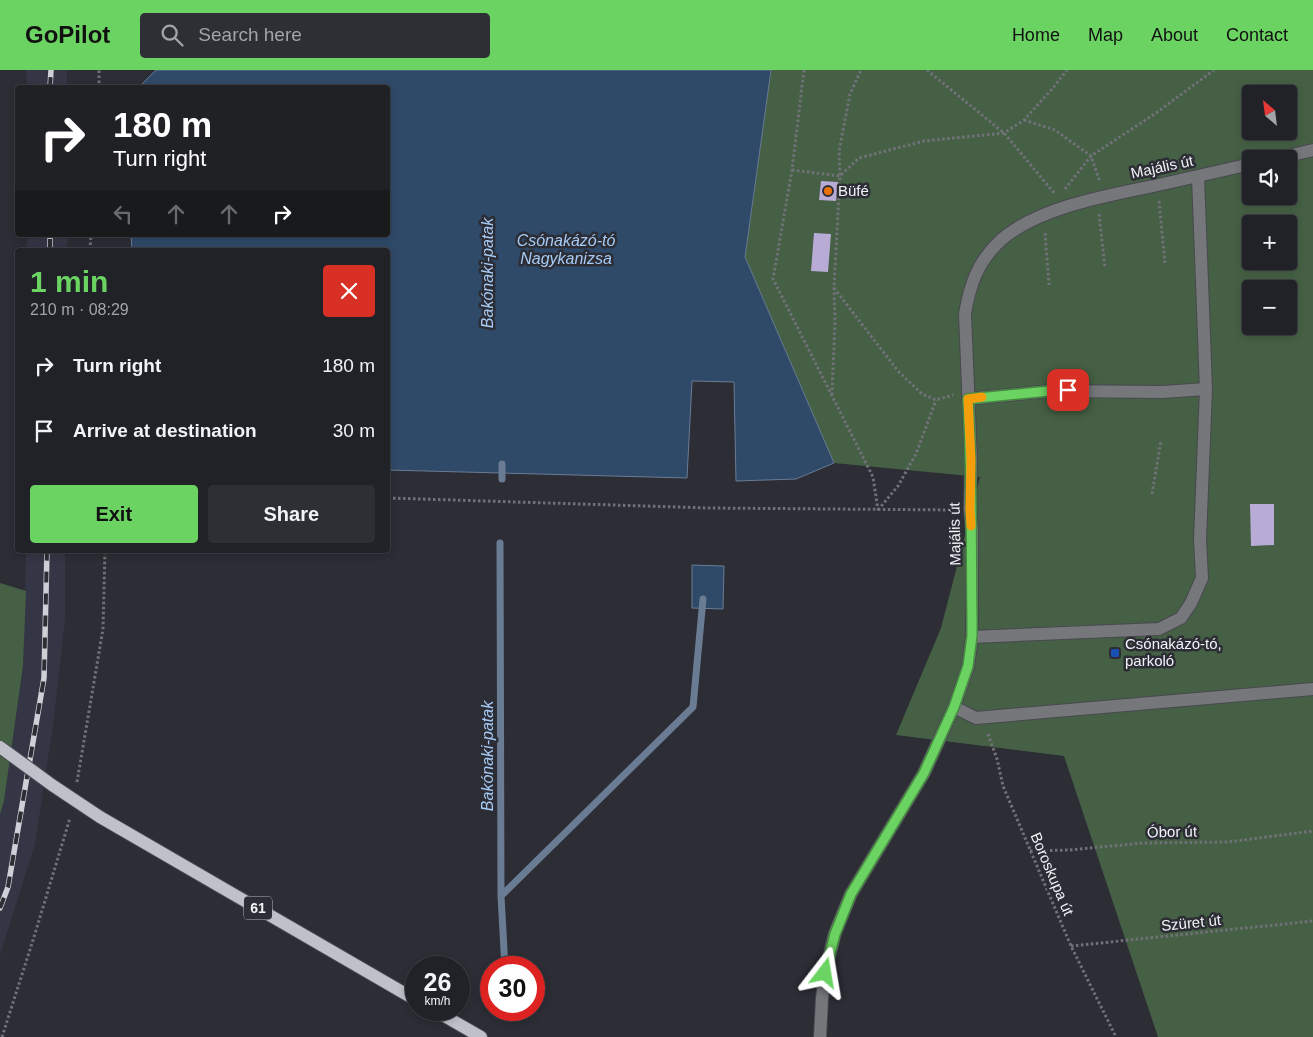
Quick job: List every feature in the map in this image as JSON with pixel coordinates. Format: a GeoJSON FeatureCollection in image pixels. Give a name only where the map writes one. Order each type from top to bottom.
{"type":"FeatureCollection","features":[{"type":"Feature","properties":{"kind":"main road","name":"61"},"geometry":{"type":"LineString","coordinates":[[0,747],[100,817],[405,994]]}},
{"type":"Feature","properties":{"kind":"main road"},"geometry":{"type":"LineString","coordinates":[[453,1021],[481,1037]]}},
{"type":"Feature","properties":{"kind":"street"},"geometry":{"type":"LineString","coordinates":[[1297,154],[1313,150]]}},
{"type":"Feature","properties":{"kind":"street","name":"Majális út"},"geometry":{"type":"LineString","coordinates":[[820,1037],[825,973],[835,934],[851,894],[924,773],[954,707],[968,666],[972,636],[972,531],[970,509],[971,461],[964,314],[974,277],[990,252],[1001,241],[1063,202],[1102,198],[1242,166]]}},
{"type":"Feature","properties":{"kind":"street"},"geometry":{"type":"LineString","coordinates":[[972,636],[1159,629],[1181,618],[1191,603],[1202,578],[1200,540],[1206,389],[1198,176]]}},
{"type":"Feature","properties":{"kind":"street"},"geometry":{"type":"LineString","coordinates":[[968,399],[1049,391],[1162,392],[1206,389]]}},
{"type":"Feature","properties":{"kind":"street"},"geometry":{"type":"LineString","coordinates":[[954,707],[976,718],[1313,688]]}},
{"type":"Feature","properties":{"kind":"path"},"geometry":{"type":"LineString","coordinates":[[99,70],[99,85]]}},
{"type":"Feature","properties":{"kind":"path"},"geometry":{"type":"LineString","coordinates":[[804,70],[792,170],[773,279],[873,477],[878,510]]}},
{"type":"Feature","properties":{"kind":"path"},"geometry":{"type":"LineString","coordinates":[[832,395],[836,322],[834,287],[840,176],[839,151],[850,94],[861,70]]}},
{"type":"Feature","properties":{"kind":"path"},"geometry":{"type":"LineString","coordinates":[[927,70],[1004,133],[1063,202],[1091,156],[1156,113],[1214,70]]}},
{"type":"Feature","properties":{"kind":"path"},"geometry":{"type":"LineString","coordinates":[[840,176],[859,158],[924,141],[1004,133],[1024,120],[1067,70]]}},
{"type":"Feature","properties":{"kind":"path"},"geometry":{"type":"LineString","coordinates":[[1024,120],[1055,130],[1091,156],[1102,198],[1106,268]]}},
{"type":"Feature","properties":{"kind":"path"},"geometry":{"type":"LineString","coordinates":[[792,170],[840,176]]}},
{"type":"Feature","properties":{"kind":"path"},"geometry":{"type":"LineString","coordinates":[[1157,185],[1165,263]]}},
{"type":"Feature","properties":{"kind":"path"},"geometry":{"type":"LineString","coordinates":[[1044,214],[1049,284]]}},
{"type":"Feature","properties":{"kind":"path"},"geometry":{"type":"LineString","coordinates":[[834,287],[898,371],[922,394],[936,400],[916,454],[898,486],[878,510]]}},
{"type":"Feature","properties":{"kind":"path"},"geometry":{"type":"LineString","coordinates":[[1152,494],[1161,440]]}},
{"type":"Feature","properties":{"kind":"path"},"geometry":{"type":"LineString","coordinates":[[390,498],[709,508],[970,509]]}},
{"type":"Feature","properties":{"kind":"path","name":"Boroskupa út"},"geometry":{"type":"LineString","coordinates":[[976,718],[988,734],[1003,786],[1071,946],[1116,1037]]}},
{"type":"Feature","properties":{"kind":"path","name":"Óbor út"},"geometry":{"type":"LineString","coordinates":[[1030,851],[1069,850],[1143,843],[1228,842],[1313,831]]}},
{"type":"Feature","properties":{"kind":"path","name":"Szüret út"},"geometry":{"type":"LineString","coordinates":[[1071,946],[1313,921]]}},
{"type":"Feature","properties":{"kind":"shaded area"},"geometry":{"type":"Polygon","coordinates":[[[26,70],[67,70],[67,85],[27,85],[26,70]]]}},
{"type":"Feature","properties":{"kind":"shaded area"},"geometry":{"type":"Polygon","coordinates":[[[27,237],[67,237],[67,248],[27,248],[27,237]]]}},
{"type":"Feature","properties":{"kind":"shaded area"},"geometry":{"type":"Polygon","coordinates":[[[26,553],[65,553],[65,620],[53,725],[35,844],[0,955],[0,814],[4,801],[23,666],[26,553]]]}},
{"type":"Feature","properties":{"kind":"green space"},"geometry":{"type":"Polygon","coordinates":[[[771,70],[1313,70],[1313,1037],[1158,1037],[1064,756],[896,735],[941,628],[980,477],[834,463],[745,257],[771,70]]]}},
{"type":"Feature","properties":{"kind":"green space"},"geometry":{"type":"Polygon","coordinates":[[[0,583],[26,591],[23,666],[4,801],[0,814],[0,583]]]}},
{"type":"Feature","properties":{"kind":"water","name":"Csónakázó-tó Nagykanizsa"},"geometry":{"type":"Polygon","coordinates":[[[156,70],[771,70],[745,257],[834,463],[796,479],[736,481],[734,382],[692,381],[687,478],[390,470],[390,248],[132,248],[131,237],[390,237],[390,85],[141,85],[156,70]]]}},
{"type":"Feature","properties":{"kind":"water"},"geometry":{"type":"Polygon","coordinates":[[[692,565],[724,566],[723,609],[692,608],[692,565]]]}},
{"type":"Feature","properties":{"kind":"building","name":"Büfé"},"geometry":{"type":"Polygon","coordinates":[[[821,181],[838,182],[836,201],[819,200],[821,181]]]}},
{"type":"Feature","properties":{"kind":"building"},"geometry":{"type":"Polygon","coordinates":[[[814,233],[831,234],[828,272],[811,271],[814,233]]]}},
{"type":"Feature","properties":{"kind":"building"},"geometry":{"type":"Polygon","coordinates":[[[1250,504],[1274,504],[1274,545],[1251,546],[1250,504]]]}},
{"type":"Feature","properties":{"kind":"waterway","name":"Bakónaki-patak"},"geometry":{"type":"LineString","coordinates":[[502,464],[502,479]]}},
{"type":"Feature","properties":{"kind":"waterway","name":"Bakónaki-patak"},"geometry":{"type":"LineString","coordinates":[[500,543],[501,896],[504,956]]}},
{"type":"Feature","properties":{"kind":"waterway"},"geometry":{"type":"LineString","coordinates":[[501,896],[693,707],[703,599]]}},
{"type":"Feature","properties":{"kind":"railway"},"geometry":{"type":"LineString","coordinates":[[50,85],[51,70]]}},
{"type":"Feature","properties":{"kind":"railway"},"geometry":{"type":"LineString","coordinates":[[50,237],[50,248]]}},
{"type":"Feature","properties":{"kind":"railway"},"geometry":{"type":"LineString","coordinates":[[0,908],[8,887],[44,678],[47,553]]}},
{"type":"Feature","properties":{"kind":"slow traffic"},"geometry":{"type":"LineString","coordinates":[[971,526],[971,461],[968,399],[982,397]]}},
{"type":"Feature","properties":{"kind":"place","name":"Büfé"},"geometry":{"type":"Point","coordinates":[828,191]}},
{"type":"Feature","properties":{"kind":"place","name":"Csónakázó-tó, parkoló"},"geometry":{"type":"Point","coordinates":[1115,653]}},
{"type":"Feature","properties":{"kind":"route"},"geometry":{"type":"LineString","coordinates":[[825,973],[835,934],[851,894],[924,773],[954,707],[968,666],[972,636],[971,461],[968,399],[1068,390]]}}]}
